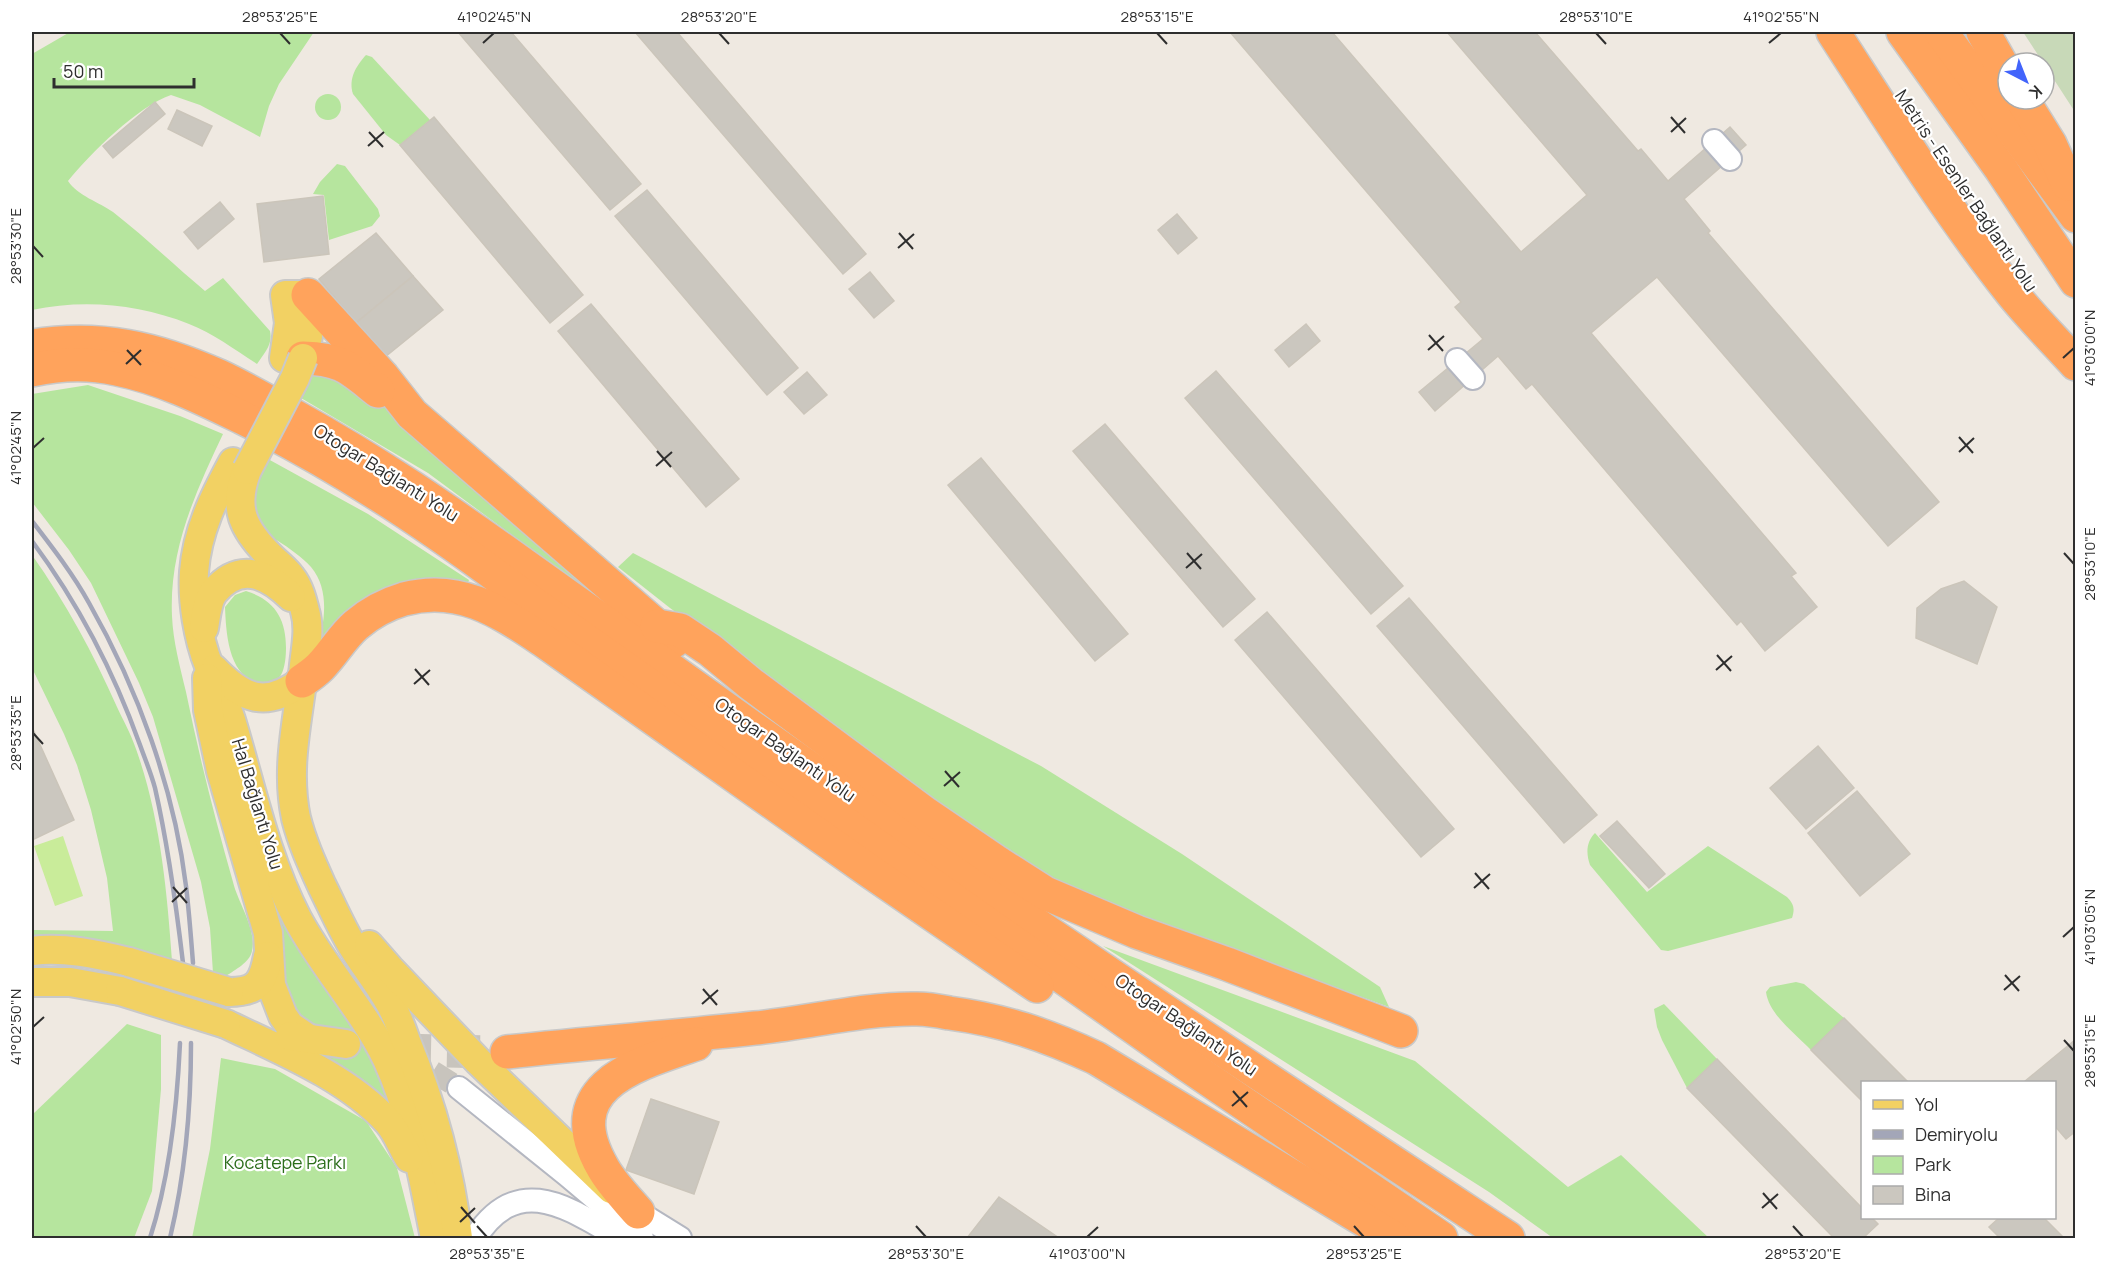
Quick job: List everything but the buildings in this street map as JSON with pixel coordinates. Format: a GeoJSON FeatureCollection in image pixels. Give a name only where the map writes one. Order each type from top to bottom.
{"type":"FeatureCollection","features":[{"type":"Feature","properties":{"kind":"highway"},"geometry":{"type":"LineString","coordinates":[[1833,32],[1983,256],[2013,294],[2076,364]]}},
{"type":"Feature","properties":{"kind":"highway","name":"Metris - Esenler Bağlantı Yolu"},"geometry":{"type":"LineString","coordinates":[[1857,32],[1996,238],[2076,351]]}},
{"type":"Feature","properties":{"kind":"highway"},"geometry":{"type":"LineString","coordinates":[[1903,32],[2001,169],[2076,281]]}},
{"type":"Feature","properties":{"kind":"highway"},"geometry":{"type":"LineString","coordinates":[[1941,32],[2028,154],[2076,216]]}},
{"type":"Feature","properties":{"kind":"highway"},"geometry":{"type":"LineString","coordinates":[[1983,32],[1996,55]]}},
{"type":"Feature","properties":{"kind":"highway"},"geometry":{"type":"LineString","coordinates":[[2029,111],[2050,144],[2076,200]]}},
{"type":"Feature","properties":{"kind":"highway"},"geometry":{"type":"LineString","coordinates":[[308,295],[368,360],[412,414],[657,626],[906,821],[924,838],[941,861]]}},
{"type":"Feature","properties":{"kind":"highway","name":"Otogar Bağlantı Yolu"},"geometry":{"type":"LineString","coordinates":[[32,346],[71,341],[122,344],[152,351],[217,375],[336,440],[417,490],[494,543],[941,861],[1508,1239]]}},
{"type":"Feature","properties":{"kind":"highway"},"geometry":{"type":"LineString","coordinates":[[294,358],[335,361],[351,370],[398,407],[412,414]]}},
{"type":"Feature","properties":{"kind":"highway","name":"Otogar Bağlantı Yolu"},"geometry":{"type":"LineString","coordinates":[[32,370],[54,365],[116,368],[152,378],[183,389],[290,441],[360,482],[429,527],[530,601],[1176,1057],[1441,1239]]}},
{"type":"Feature","properties":{"kind":"highway"},"geometry":{"type":"LineString","coordinates":[[302,681],[320,667],[336,645],[356,625],[393,602],[419,595],[440,594],[465,598],[494,610],[544,641],[868,870],[1111,1036],[1301,1158],[1358,1182]]}},
{"type":"Feature","properties":{"kind":"highway"},"geometry":{"type":"LineString","coordinates":[[657,626],[680,630],[710,650],[926,814],[1045,893],[1137,932],[1401,1031]]}},
{"type":"Feature","properties":{"kind":"highway"},"geometry":{"type":"LineString","coordinates":[[507,1052],[601,1041],[758,1028],[830,1016],[918,1009],[1013,1024],[1060,1041],[1096,1058],[1394,1239]]}},
{"type":"Feature","properties":{"kind":"highway"},"geometry":{"type":"LineString","coordinates":[[640,1225],[603,1170],[591,1143],[588,1115],[594,1100],[616,1077],[639,1065],[694,1045],[758,1028]]}},
{"type":"Feature","properties":{"kind":"main road","name":"Hal Bağlantı Yolu"},"geometry":{"type":"LineString","coordinates":[[308,295],[285,295],[294,358],[240,466],[207,514],[194,573],[195,604],[205,652],[227,707],[278,875],[297,918],[310,940],[348,995],[386,1057],[411,1126],[435,1239]]}},
{"type":"Feature","properties":{"kind":"main road","name":"Hal Bağlantı Yolu"},"geometry":{"type":"LineString","coordinates":[[240,466],[240,502],[245,524],[258,543],[292,578],[301,594],[306,614]]}},
{"type":"Feature","properties":{"kind":"main road"},"geometry":{"type":"LineString","coordinates":[[205,652],[232,687],[252,696],[271,698],[289,692],[302,681],[308,629],[306,614],[279,586],[262,575],[248,574],[233,577],[213,593],[208,609],[205,652],[208,710],[215,744],[268,933],[271,985],[283,1016],[290,1026],[309,1039]]}},
{"type":"Feature","properties":{"kind":"main road","name":"Hal Bağlantı Yolu"},"geometry":{"type":"LineString","coordinates":[[302,681],[292,750],[292,789],[296,818],[304,846],[337,918],[353,948],[389,1001],[414,1059],[447,1167],[458,1239]]}},
{"type":"Feature","properties":{"kind":"main road"},"geometry":{"type":"LineString","coordinates":[[323,886],[390,969],[478,1061],[596,1175],[640,1225]]}},
{"type":"Feature","properties":{"kind":"main road"},"geometry":{"type":"LineString","coordinates":[[32,951],[104,955],[229,992],[244,992],[259,982],[265,971],[270,945]]}},
{"type":"Feature","properties":{"kind":"main road"},"geometry":{"type":"LineString","coordinates":[[32,982],[70,982],[120,991],[226,1024],[346,1044]]}},
{"type":"Feature","properties":{"kind":"main road"},"geometry":{"type":"LineString","coordinates":[[226,1024],[294,1058],[363,1098],[390,1124],[424,1185]]}},
{"type":"Feature","properties":{"kind":"street"},"geometry":{"type":"LineString","coordinates":[[1714,141],[1730,159]]}},
{"type":"Feature","properties":{"kind":"street"},"geometry":{"type":"LineString","coordinates":[[1457,360],[1473,378]]}},
{"type":"Feature","properties":{"kind":"street"},"geometry":{"type":"LineString","coordinates":[[459,1088],[567,1174],[640,1225],[680,1239]]}},
{"type":"Feature","properties":{"kind":"street"},"geometry":{"type":"LineString","coordinates":[[475,1239],[492,1217],[507,1206],[526,1199],[548,1202],[573,1211],[620,1239]]}},
{"type":"Feature","properties":{"kind":"green space"},"geometry":{"type":"Polygon","coordinates":[[[70,32],[314,32],[279,84],[269,106],[260,137],[200,105],[171,95],[144,109],[115,132],[68,181],[77,191],[113,212],[205,291],[223,278],[270,331],[269,345],[257,364],[207,332],[151,312],[91,304],[32,310],[32,54],[70,32]]]}},
{"type":"Feature","properties":{"kind":"green space"},"geometry":{"type":"Polygon","coordinates":[[[2023,32],[2075,32],[2075,112],[2056,83],[2056,51],[2035,51],[2023,32]]]}},
{"type":"Feature","properties":{"kind":"green space"},"geometry":{"type":"Polygon","coordinates":[[[366,55],[372,57],[430,120],[400,145],[386,135],[353,94],[354,73],[366,55]]]}},
{"type":"Feature","properties":{"kind":"green space"},"geometry":{"type":"Polygon","coordinates":[[[328,94],[337,98],[341,107],[337,116],[328,120],[319,116],[315,107],[319,98],[328,94]]]}},
{"type":"Feature","properties":{"kind":"green space"},"geometry":{"type":"Polygon","coordinates":[[[337,164],[345,166],[378,209],[380,216],[372,226],[329,240],[324,195],[313,194],[320,182],[337,164]]]}},
{"type":"Feature","properties":{"kind":"green space"},"geometry":{"type":"Polygon","coordinates":[[[317,372],[355,379],[631,623],[428,473],[301,398],[311,377],[317,372]]]}},
{"type":"Feature","properties":{"kind":"green space"},"geometry":{"type":"Polygon","coordinates":[[[88,385],[180,416],[223,434],[194,500],[179,545],[172,592],[172,616],[177,654],[208,787],[235,890],[252,934],[251,955],[242,965],[226,976],[213,973],[210,928],[201,882],[153,717],[91,583],[32,502],[32,394],[88,385]]]}},
{"type":"Feature","properties":{"kind":"green space"},"geometry":{"type":"Polygon","coordinates":[[[268,459],[368,514],[469,580],[466,588],[317,651],[322,630],[324,597],[317,576],[300,556],[268,535],[255,515],[253,506],[256,487],[268,459]]]}},
{"type":"Feature","properties":{"kind":"green space"},"geometry":{"type":"Polygon","coordinates":[[[633,553],[1041,766],[1182,854],[1380,987],[1389,1007],[1123,910],[1052,881],[989,842],[670,608],[618,567],[633,553]]]}},
{"type":"Feature","properties":{"kind":"green space"},"geometry":{"type":"Polygon","coordinates":[[[32,555],[68,610],[89,648],[136,749],[157,827],[165,880],[172,961],[32,937],[32,930],[113,931],[107,878],[91,810],[77,765],[32,668],[32,555]]]}},
{"type":"Feature","properties":{"kind":"green space"},"geometry":{"type":"Polygon","coordinates":[[[246,591],[271,605],[284,628],[286,648],[284,665],[281,675],[270,684],[259,683],[247,677],[239,670],[230,650],[225,607],[235,595],[246,591]]]}},
{"type":"Feature","properties":{"kind":"green space"},"geometry":{"type":"Polygon","coordinates":[[[1595,833],[1647,892],[1708,846],[1787,897],[1793,907],[1792,918],[1668,951],[1661,950],[1590,865],[1588,848],[1595,833]]]}},
{"type":"Feature","properties":{"kind":"green space"},"geometry":{"type":"Polygon","coordinates":[[[63,836],[83,896],[55,906],[34,846],[63,836]]]}},
{"type":"Feature","properties":{"kind":"green space"},"geometry":{"type":"Polygon","coordinates":[[[266,888],[354,1022],[400,1115],[306,1056],[315,1033],[284,1001],[266,888]]]}},
{"type":"Feature","properties":{"kind":"green space"},"geometry":{"type":"Polygon","coordinates":[[[1103,946],[1415,1061],[1568,1187],[1621,1155],[1709,1238],[1553,1238],[1489,1192],[1103,946]]]}},
{"type":"Feature","properties":{"kind":"green space"},"geometry":{"type":"Polygon","coordinates":[[[1796,982],[1804,984],[1844,1018],[1811,1050],[1772,1009],[1766,992],[1770,987],[1796,982]]]}},
{"type":"Feature","properties":{"kind":"green space"},"geometry":{"type":"Polygon","coordinates":[[[1664,1004],[1717,1059],[1687,1088],[1657,1027],[1654,1009],[1664,1004]]]}},
{"type":"Feature","properties":{"kind":"green space"},"geometry":{"type":"Polygon","coordinates":[[[127,1024],[161,1035],[161,1089],[152,1191],[134,1238],[32,1238],[32,1115],[127,1024]]]}},
{"type":"Feature","properties":{"kind":"green space","name":"Kocatepe Parkı"},"geometry":{"type":"Polygon","coordinates":[[[221,1058],[275,1069],[366,1121],[397,1168],[415,1238],[192,1238],[210,1149],[221,1058]]]}},
{"type":"Feature","properties":{"kind":"tunnel"},"geometry":{"type":"LineString","coordinates":[[398,1050],[495,1052]]}},
{"type":"Feature","properties":{"kind":"tunnel"},"geometry":{"type":"LineString","coordinates":[[405,1054],[459,1088]]}},
{"type":"Feature","properties":{"kind":"railway"},"geometry":{"type":"LineString","coordinates":[[32,521],[69,571],[89,603],[138,704],[173,813],[187,895],[193,963]]}},
{"type":"Feature","properties":{"kind":"railway"},"geometry":{"type":"LineString","coordinates":[[32,541],[65,589],[94,639],[119,691],[150,771],[168,853],[183,963]]}},
{"type":"Feature","properties":{"kind":"railway"},"geometry":{"type":"LineString","coordinates":[[150,1238],[163,1191],[171,1142],[180,1043]]}},
{"type":"Feature","properties":{"kind":"railway"},"geometry":{"type":"LineString","coordinates":[[170,1238],[180,1190],[186,1141],[191,1043]]}}]}
